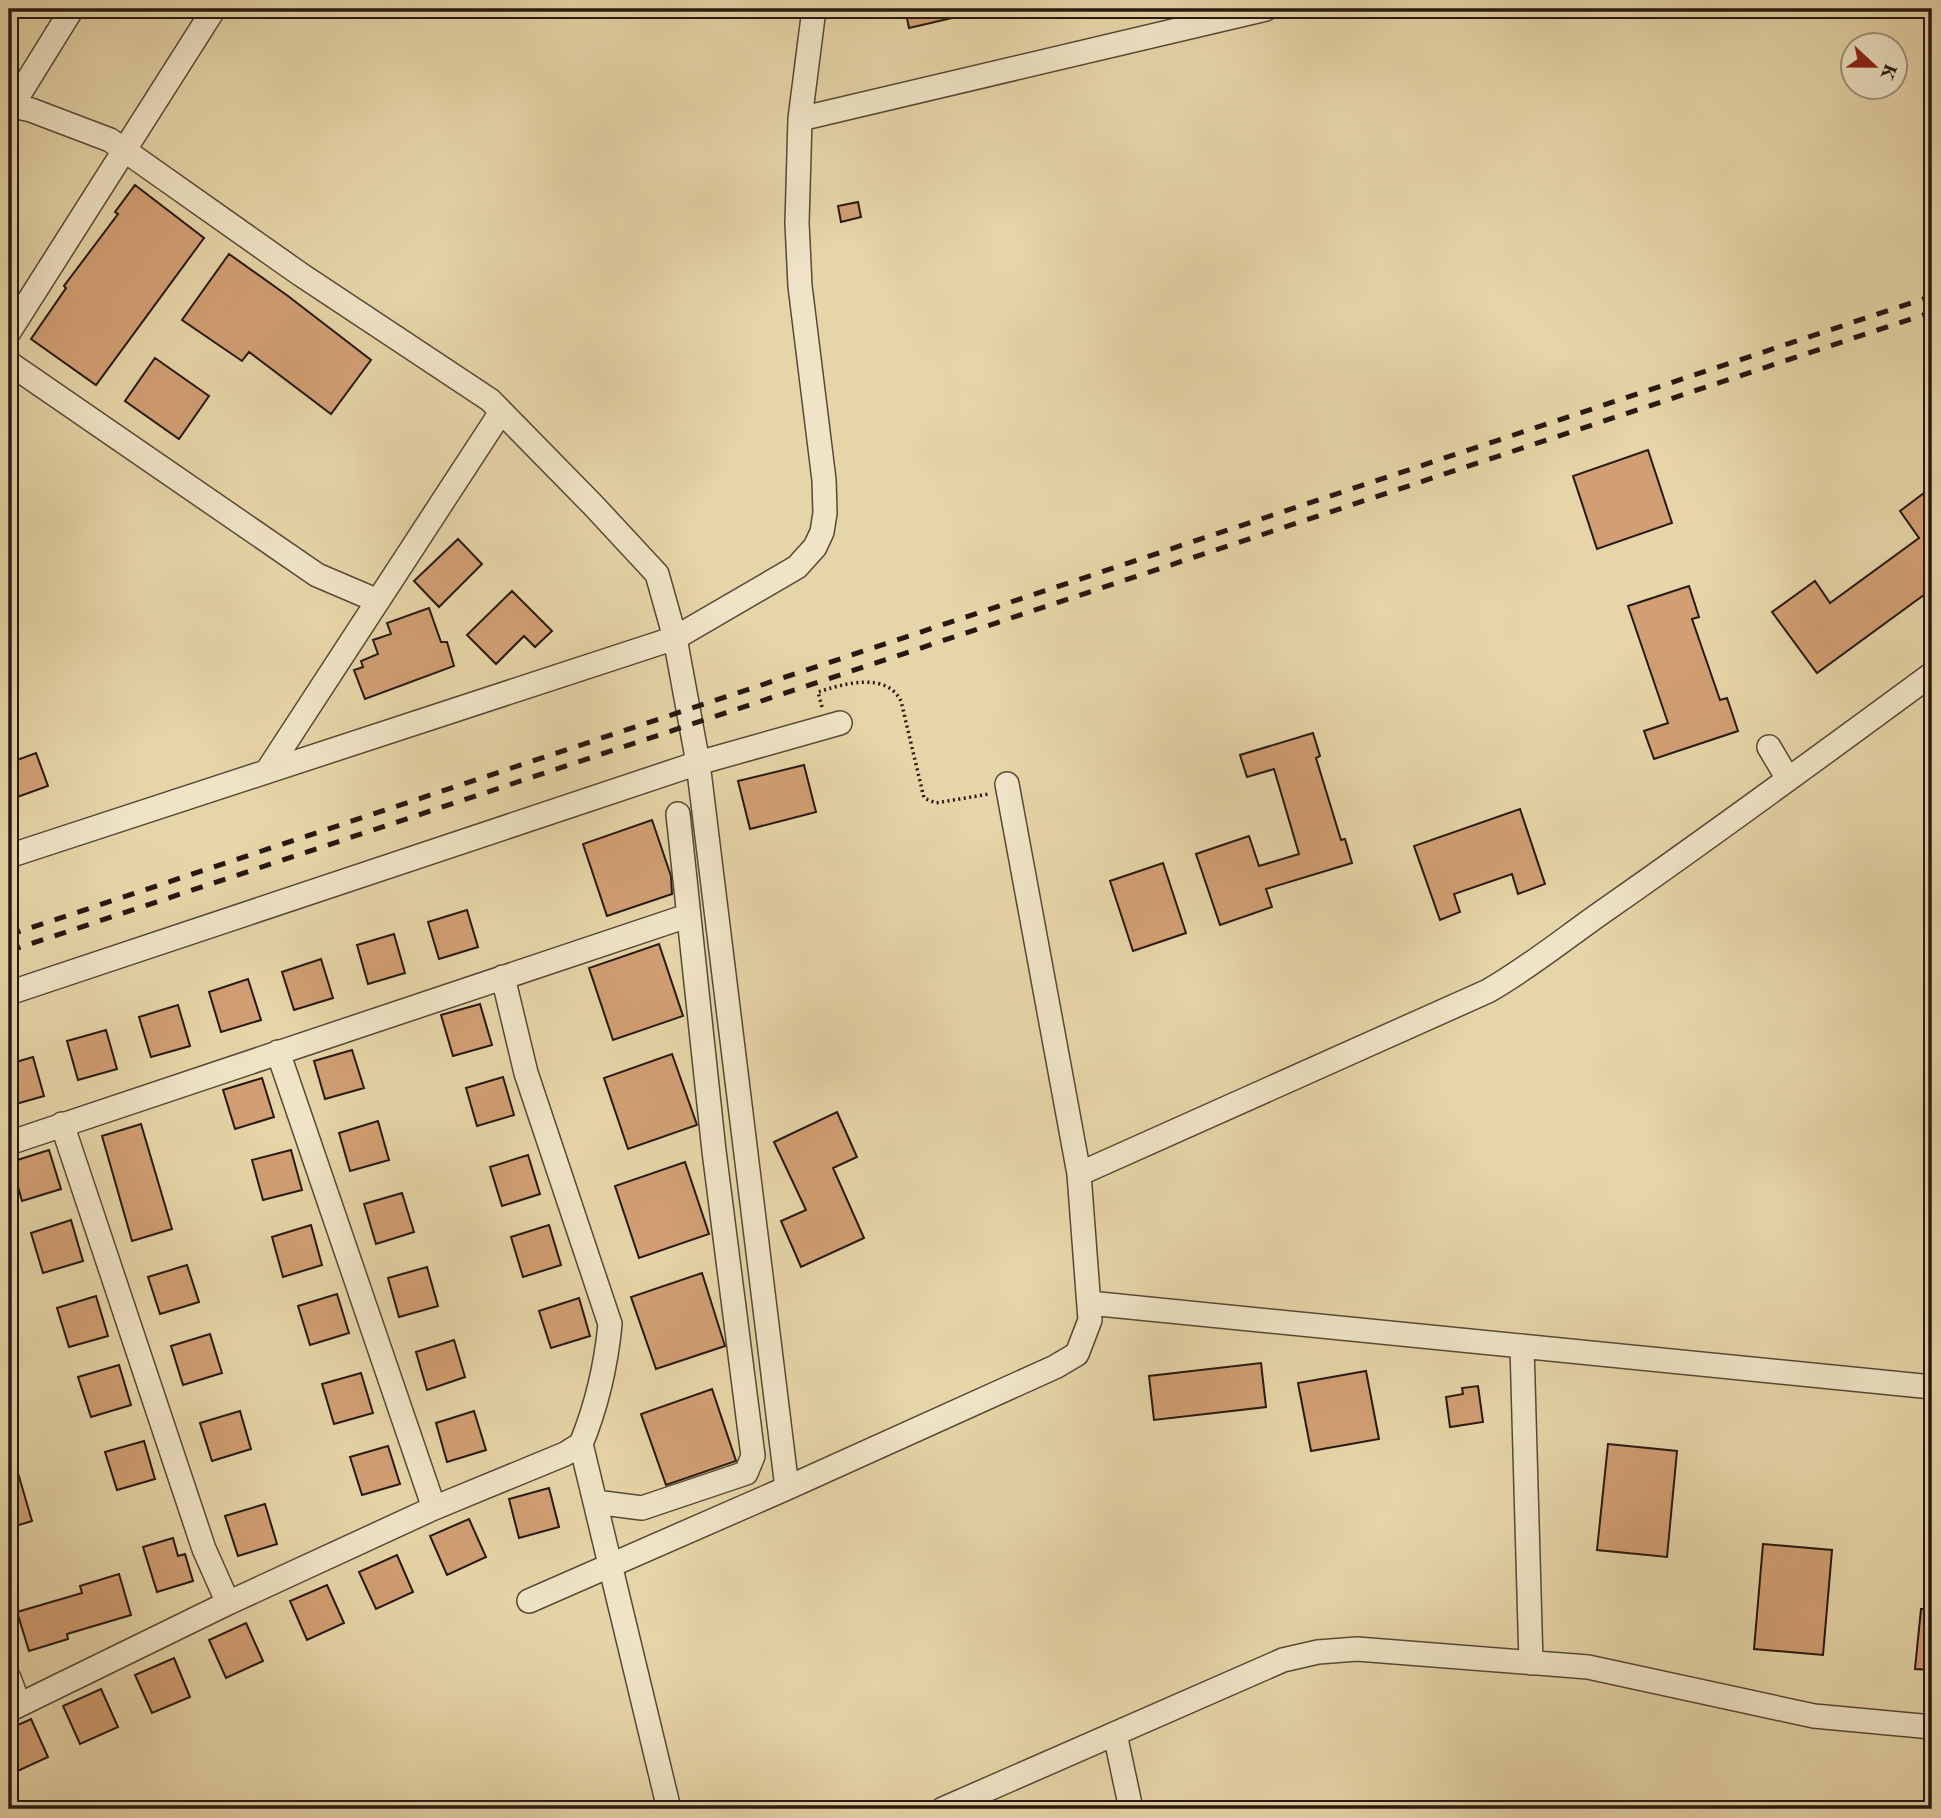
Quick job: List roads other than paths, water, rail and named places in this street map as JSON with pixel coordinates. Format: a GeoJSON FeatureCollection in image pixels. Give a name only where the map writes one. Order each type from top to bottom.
{"type":"FeatureCollection","features":[{"type":"Feature","properties":{"kind":"street"},"geometry":{"type":"LineString","coordinates":[[72,9],[10,106],[31,110],[110,140],[300,274],[490,400],[657,574],[675,638],[698,763],[787,1488]]}},
{"type":"Feature","properties":{"kind":"street"},"geometry":{"type":"LineString","coordinates":[[9,332],[214,9]]}},
{"type":"Feature","properties":{"kind":"street"},"geometry":{"type":"LineString","coordinates":[[9,856],[675,638],[797,567],[815,547],[822,532],[825,513],[824,480],[799,273],[797,223],[800,119],[814,9]]}},
{"type":"Feature","properties":{"kind":"street"},"geometry":{"type":"LineString","coordinates":[[800,119],[1266,9]]}},
{"type":"Feature","properties":{"kind":"street"},"geometry":{"type":"LineString","coordinates":[[9,363],[317,575],[378,601]]}},
{"type":"Feature","properties":{"kind":"street"},"geometry":{"type":"LineString","coordinates":[[267,771],[501,412]]}},
{"type":"Feature","properties":{"kind":"street"},"geometry":{"type":"LineString","coordinates":[[1079,1174],[1488,991],[1523,971],[1932,674]]}},
{"type":"Feature","properties":{"kind":"street"},"geometry":{"type":"LineString","coordinates":[[9,993],[698,763],[833,724]]}},
{"type":"Feature","properties":{"kind":"street"},"geometry":{"type":"LineString","coordinates":[[1769,747],[1788,779]]}},
{"type":"Feature","properties":{"kind":"street"},"geometry":{"type":"LineString","coordinates":[[528,1601],[787,1488],[1055,1367],[1077,1354],[1090,1320],[1079,1174],[999,788]]}},
{"type":"Feature","properties":{"kind":"street"},"geometry":{"type":"LineString","coordinates":[[595,1502],[642,1508],[746,1473],[753,1456],[720,1205],[678,814]]}},
{"type":"Feature","properties":{"kind":"street"},"geometry":{"type":"LineString","coordinates":[[9,1143],[687,916]]}},
{"type":"Feature","properties":{"kind":"street"},"geometry":{"type":"LineString","coordinates":[[9,1678],[14,1708],[228,1603],[434,1508],[565,1454],[581,1444],[594,1414],[607,1356],[610,1324],[526,1073],[503,976]]}},
{"type":"Feature","properties":{"kind":"street"},"geometry":{"type":"LineString","coordinates":[[278,1052],[434,1508]]}},
{"type":"Feature","properties":{"kind":"street"},"geometry":{"type":"LineString","coordinates":[[62,1124],[204,1549],[228,1603]]}},
{"type":"Feature","properties":{"kind":"street"},"geometry":{"type":"LineString","coordinates":[[1089,1303],[1932,1387]]}},
{"type":"Feature","properties":{"kind":"street"},"geometry":{"type":"LineString","coordinates":[[1522,1346],[1531,1663]]}},
{"type":"Feature","properties":{"kind":"street"},"geometry":{"type":"LineString","coordinates":[[581,1444],[669,1809]]}},
{"type":"Feature","properties":{"kind":"street"},"geometry":{"type":"LineString","coordinates":[[943,1809],[1283,1660],[1318,1652],[1357,1649],[1588,1667],[1814,1716],[1932,1727]]}},
{"type":"Feature","properties":{"kind":"street"},"geometry":{"type":"LineString","coordinates":[[1110,1736],[1131,1809]]}},
{"type":"Feature","properties":{"kind":"railway"},"geometry":{"type":"LineString","coordinates":[[9,935],[1932,296]]}},
{"type":"Feature","properties":{"kind":"railway"},"geometry":{"type":"LineString","coordinates":[[9,951],[1932,312]]}}]}
